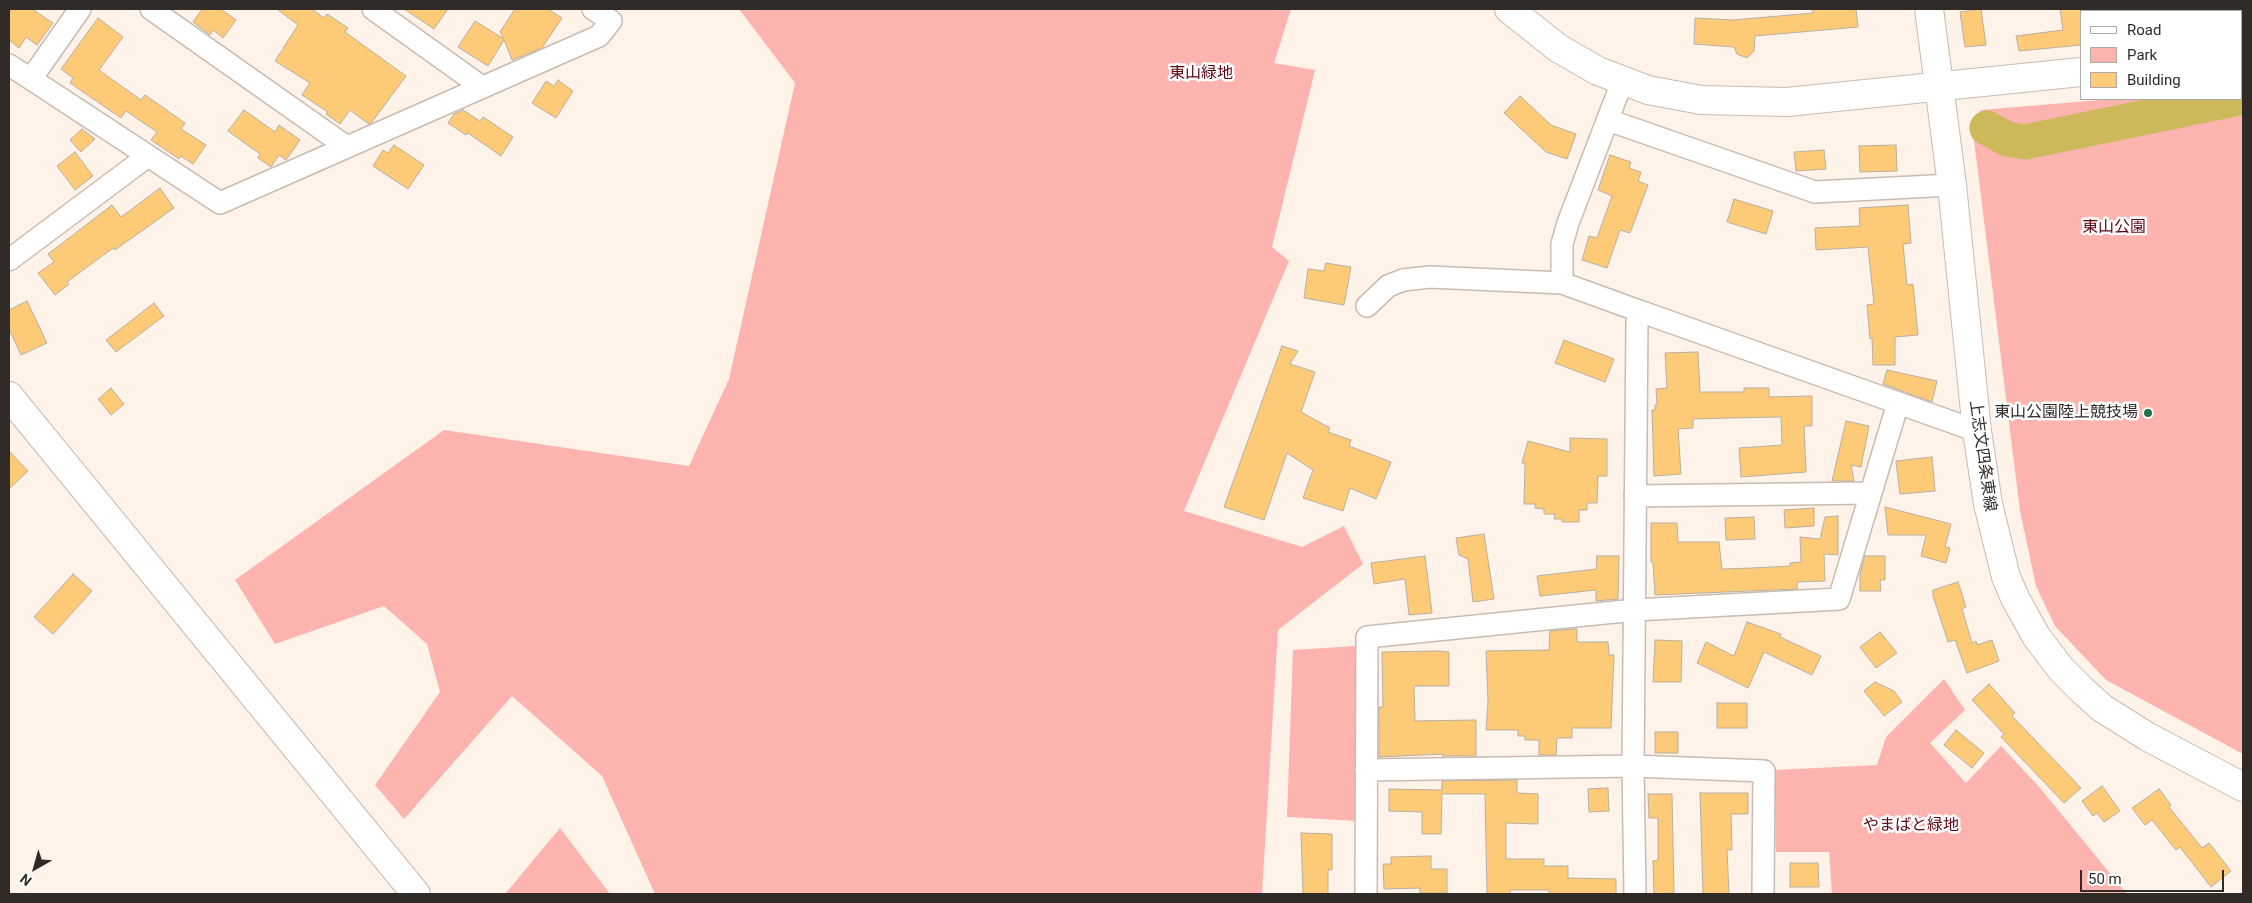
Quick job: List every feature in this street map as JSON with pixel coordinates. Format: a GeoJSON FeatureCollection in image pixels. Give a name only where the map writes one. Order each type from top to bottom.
{"type":"FeatureCollection","features":[{"type":"Feature","properties":{"kind":"street"},"geometry":{"type":"LineString","coordinates":[[31,79],[80,9]]}},
{"type":"Feature","properties":{"kind":"street"},"geometry":{"type":"LineString","coordinates":[[151,9],[347,147]]}},
{"type":"Feature","properties":{"kind":"street"},"geometry":{"type":"LineString","coordinates":[[373,9],[482,87]]}},
{"type":"Feature","properties":{"kind":"street"},"geometry":{"type":"LineString","coordinates":[[9,65],[220,203],[598,36],[611,21],[593,9]]}},
{"type":"Feature","properties":{"kind":"street"},"geometry":{"type":"LineString","coordinates":[[1509,9],[1558,48],[1622,82],[1674,96],[1746,102],[1787,102],[2080,72]]}},
{"type":"Feature","properties":{"kind":"street","name":"上志文四条東線"},"geometry":{"type":"LineString","coordinates":[[1929,9],[1933,47],[1941,86],[1977,431],[1990,513],[2006,577],[2025,618],[2048,652],[2061,669],[2102,708],[2176,753],[2243,787]]}},
{"type":"Feature","properties":{"kind":"street"},"geometry":{"type":"LineString","coordinates":[[1562,283],[1562,244],[1568,223],[1622,82]]}},
{"type":"Feature","properties":{"kind":"street"},"geometry":{"type":"LineString","coordinates":[[1608,120],[1815,192],[1952,185]]}},
{"type":"Feature","properties":{"kind":"street"},"geometry":{"type":"LineString","coordinates":[[9,260],[148,156]]}},
{"type":"Feature","properties":{"kind":"street"},"geometry":{"type":"LineString","coordinates":[[1366,306],[1388,286],[1403,280],[1430,277],[1562,283],[1977,431]]}},
{"type":"Feature","properties":{"kind":"street"},"geometry":{"type":"LineString","coordinates":[[1635,894],[1633,766],[1637,322],[1642,312]]}},
{"type":"Feature","properties":{"kind":"street"},"geometry":{"type":"LineString","coordinates":[[11,402],[416,894]]}},
{"type":"Feature","properties":{"kind":"street"},"geometry":{"type":"LineString","coordinates":[[1366,894],[1367,638],[1635,610],[1839,599],[1898,403]]}},
{"type":"Feature","properties":{"kind":"street"},"geometry":{"type":"LineString","coordinates":[[1635,496],[1871,493]]}},
{"type":"Feature","properties":{"kind":"street"},"geometry":{"type":"LineString","coordinates":[[1366,770],[1633,766],[1764,771],[1763,894]]}},
{"type":"Feature","properties":{"kind":"green space","name":"東山緑地"},"geometry":{"type":"Polygon","coordinates":[[[739,9],[1291,9],[1274,63],[1315,70],[1272,247],[1289,261],[1184,511],[1302,547],[1344,526],[1363,564],[1278,630],[1262,894],[655,894],[602,776],[512,696],[404,819],[375,785],[440,692],[427,644],[384,606],[275,644],[235,580],[444,430],[689,466],[729,379],[795,83],[739,9]]]}},
{"type":"Feature","properties":{"kind":"green space","name":"東山公園"},"geometry":{"type":"Polygon","coordinates":[[[2242,76],[2243,754],[2106,680],[2055,626],[2036,586],[2020,511],[1972,124],[1981,110],[2100,100],[2242,100],[2242,76]]]}},
{"type":"Feature","properties":{"kind":"green space"},"geometry":{"type":"Polygon","coordinates":[[[1356,646],[1356,821],[1287,817],[1293,650],[1356,646]]]}},
{"type":"Feature","properties":{"kind":"green space","name":"やまばと緑地"},"geometry":{"type":"Polygon","coordinates":[[[1944,679],[1965,710],[1930,743],[1966,783],[2001,746],[2040,788],[2127,894],[1832,894],[1829,852],[1776,852],[1774,770],[1877,765],[1886,737],[1944,679]]]}},
{"type":"Feature","properties":{"kind":"green space"},"geometry":{"type":"Polygon","coordinates":[[[560,828],[610,894],[505,894],[560,828]]]}},
{"type":"Feature","properties":{"kind":"building"},"geometry":{"type":"Polygon","coordinates":[[[9,9],[32,9],[53,23],[37,45],[26,37],[19,48],[9,40],[9,9]]]}},
{"type":"Feature","properties":{"kind":"building"},"geometry":{"type":"Polygon","coordinates":[[[202,9],[221,9],[236,20],[223,38],[213,30],[210,35],[193,22],[202,9]]]}},
{"type":"Feature","properties":{"kind":"building"},"geometry":{"type":"Polygon","coordinates":[[[277,9],[312,9],[324,18],[327,14],[348,28],[345,32],[406,76],[372,122],[369,124],[350,110],[340,124],[326,114],[328,112],[302,95],[310,83],[275,61],[298,25],[277,9]]]}},
{"type":"Feature","properties":{"kind":"building"},"geometry":{"type":"Polygon","coordinates":[[[404,9],[448,9],[434,29],[404,9]]]}},
{"type":"Feature","properties":{"kind":"building"},"geometry":{"type":"Polygon","coordinates":[[[515,9],[548,9],[562,18],[542,48],[512,60],[504,40],[488,66],[458,47],[475,21],[504,39],[500,32],[515,9]]]}},
{"type":"Feature","properties":{"kind":"building"},"geometry":{"type":"Polygon","coordinates":[[[1812,9],[1856,9],[1858,27],[1755,36],[1754,51],[1747,58],[1737,54],[1734,47],[1694,44],[1695,18],[1733,20],[1813,13],[1812,9]]]}},
{"type":"Feature","properties":{"kind":"building"},"geometry":{"type":"Polygon","coordinates":[[[1981,9],[1986,45],[1965,47],[1960,12],[1981,9]]]}},
{"type":"Feature","properties":{"kind":"building"},"geometry":{"type":"Polygon","coordinates":[[[2060,9],[2081,9],[2080,45],[2019,51],[2016,36],[2063,30],[2060,9]]]}},
{"type":"Feature","properties":{"kind":"building"},"geometry":{"type":"Polygon","coordinates":[[[98,18],[123,37],[99,70],[141,100],[145,95],[185,123],[181,129],[206,145],[193,164],[181,156],[179,159],[151,140],[157,132],[126,111],[121,118],[70,83],[73,78],[61,69],[98,18]]]}},
{"type":"Feature","properties":{"kind":"building"},"geometry":{"type":"Polygon","coordinates":[[[558,80],[573,91],[556,118],[532,103],[546,81],[554,86],[558,80]]]}},
{"type":"Feature","properties":{"kind":"building"},"geometry":{"type":"Polygon","coordinates":[[[1520,96],[1551,125],[1576,134],[1567,159],[1546,152],[1504,113],[1520,96]]]}},
{"type":"Feature","properties":{"kind":"building"},"geometry":{"type":"Polygon","coordinates":[[[244,110],[275,132],[279,125],[300,140],[286,160],[279,155],[271,167],[258,158],[260,154],[228,131],[244,110]]]}},
{"type":"Feature","properties":{"kind":"building"},"geometry":{"type":"Polygon","coordinates":[[[463,110],[480,121],[483,117],[513,137],[501,156],[468,133],[466,135],[448,123],[454,114],[463,110]]]}},
{"type":"Feature","properties":{"kind":"building"},"geometry":{"type":"Polygon","coordinates":[[[82,129],[95,139],[81,152],[70,140],[82,129]]]}},
{"type":"Feature","properties":{"kind":"building"},"geometry":{"type":"Polygon","coordinates":[[[394,145],[424,165],[408,189],[373,166],[383,150],[388,153],[394,145]]]}},
{"type":"Feature","properties":{"kind":"building"},"geometry":{"type":"Polygon","coordinates":[[[1896,145],[1897,171],[1860,172],[1859,146],[1896,145]]]}},
{"type":"Feature","properties":{"kind":"building"},"geometry":{"type":"Polygon","coordinates":[[[1824,150],[1826,169],[1796,171],[1794,152],[1824,150]]]}},
{"type":"Feature","properties":{"kind":"building"},"geometry":{"type":"Polygon","coordinates":[[[75,152],[93,176],[75,190],[57,166],[75,152]]]}},
{"type":"Feature","properties":{"kind":"building"},"geometry":{"type":"Polygon","coordinates":[[[1610,155],[1631,162],[1629,168],[1641,172],[1638,181],[1648,185],[1630,233],[1620,230],[1607,268],[1582,260],[1589,236],[1597,238],[1612,196],[1598,190],[1610,155]]]}},
{"type":"Feature","properties":{"kind":"building"},"geometry":{"type":"Polygon","coordinates":[[[160,188],[174,208],[115,250],[113,248],[67,282],[69,284],[55,295],[38,273],[54,262],[48,254],[112,205],[121,217],[160,188]]]}},
{"type":"Feature","properties":{"kind":"building"},"geometry":{"type":"Polygon","coordinates":[[[1734,199],[1773,211],[1766,234],[1727,222],[1734,199]]]}},
{"type":"Feature","properties":{"kind":"building"},"geometry":{"type":"Polygon","coordinates":[[[1908,205],[1911,243],[1903,244],[1907,285],[1913,284],[1918,335],[1895,337],[1895,365],[1873,365],[1872,338],[1870,339],[1867,305],[1874,304],[1868,247],[1816,250],[1815,228],[1860,226],[1859,208],[1908,205]]]}},
{"type":"Feature","properties":{"kind":"building"},"geometry":{"type":"Polygon","coordinates":[[[1326,263],[1351,267],[1344,305],[1304,298],[1308,269],[1324,271],[1326,263]]]}},
{"type":"Feature","properties":{"kind":"building"},"geometry":{"type":"Polygon","coordinates":[[[27,301],[47,343],[21,355],[9,329],[9,310],[27,301]]]}},
{"type":"Feature","properties":{"kind":"building"},"geometry":{"type":"Polygon","coordinates":[[[154,303],[164,316],[116,352],[106,340],[154,303]]]}},
{"type":"Feature","properties":{"kind":"building"},"geometry":{"type":"Polygon","coordinates":[[[1564,340],[1614,359],[1605,382],[1555,363],[1564,340]]]}},
{"type":"Feature","properties":{"kind":"building"},"geometry":{"type":"Polygon","coordinates":[[[1282,346],[1298,351],[1290,364],[1315,372],[1301,412],[1330,428],[1328,432],[1351,440],[1349,446],[1391,462],[1376,499],[1350,488],[1343,511],[1303,498],[1313,470],[1287,453],[1264,520],[1224,507],[1282,346]]]}},
{"type":"Feature","properties":{"kind":"building"},"geometry":{"type":"Polygon","coordinates":[[[1698,352],[1700,392],[1744,392],[1744,388],[1769,388],[1769,397],[1812,396],[1812,426],[1804,426],[1806,472],[1741,477],[1739,448],[1782,445],[1781,417],[1693,419],[1693,428],[1678,429],[1681,474],[1654,476],[1652,410],[1655,410],[1655,405],[1657,405],[1656,389],[1667,388],[1665,353],[1698,352]]]}},
{"type":"Feature","properties":{"kind":"building"},"geometry":{"type":"Polygon","coordinates":[[[1887,370],[1937,381],[1932,402],[1883,384],[1887,370]]]}},
{"type":"Feature","properties":{"kind":"building"},"geometry":{"type":"Polygon","coordinates":[[[111,388],[124,404],[111,415],[98,399],[111,388]]]}},
{"type":"Feature","properties":{"kind":"building"},"geometry":{"type":"Polygon","coordinates":[[[1846,421],[1869,426],[1861,467],[1851,465],[1854,481],[1832,481],[1846,421]]]}},
{"type":"Feature","properties":{"kind":"building"},"geometry":{"type":"Polygon","coordinates":[[[1570,438],[1607,439],[1607,476],[1598,476],[1597,503],[1587,503],[1587,510],[1579,510],[1579,522],[1562,522],[1562,519],[1554,519],[1555,514],[1544,514],[1544,509],[1535,508],[1535,504],[1524,504],[1525,463],[1522,463],[1528,441],[1570,452],[1570,438]]]}},
{"type":"Feature","properties":{"kind":"building"},"geometry":{"type":"Polygon","coordinates":[[[9,451],[28,471],[9,489],[9,451]]]}},
{"type":"Feature","properties":{"kind":"building"},"geometry":{"type":"Polygon","coordinates":[[[1932,457],[1935,491],[1900,494],[1896,461],[1932,457]]]}},
{"type":"Feature","properties":{"kind":"building"},"geometry":{"type":"Polygon","coordinates":[[[1885,507],[1951,524],[1945,547],[1950,548],[1946,563],[1921,556],[1926,535],[1888,535],[1885,507]]]}},
{"type":"Feature","properties":{"kind":"building"},"geometry":{"type":"Polygon","coordinates":[[[1814,508],[1814,526],[1785,528],[1784,510],[1814,508]]]}},
{"type":"Feature","properties":{"kind":"building"},"geometry":{"type":"Polygon","coordinates":[[[1838,516],[1838,555],[1824,554],[1825,581],[1797,582],[1797,589],[1655,595],[1653,562],[1651,562],[1651,523],[1677,523],[1678,542],[1719,542],[1722,569],[1752,568],[1790,566],[1790,563],[1801,562],[1800,537],[1820,539],[1825,517],[1838,516]]]}},
{"type":"Feature","properties":{"kind":"building"},"geometry":{"type":"Polygon","coordinates":[[[1754,517],[1755,539],[1726,540],[1725,518],[1754,517]]]}},
{"type":"Feature","properties":{"kind":"building"},"geometry":{"type":"Polygon","coordinates":[[[1484,534],[1494,599],[1473,602],[1468,559],[1459,555],[1456,538],[1484,534]]]}},
{"type":"Feature","properties":{"kind":"building"},"geometry":{"type":"Polygon","coordinates":[[[1425,556],[1432,613],[1409,615],[1405,579],[1374,584],[1371,563],[1425,556]]]}},
{"type":"Feature","properties":{"kind":"building"},"geometry":{"type":"Polygon","coordinates":[[[1597,556],[1619,556],[1618,599],[1596,601],[1596,590],[1540,596],[1537,576],[1596,569],[1597,556]]]}},
{"type":"Feature","properties":{"kind":"building"},"geometry":{"type":"Polygon","coordinates":[[[1865,556],[1885,556],[1885,580],[1880,580],[1881,591],[1860,591],[1860,574],[1865,556]]]}},
{"type":"Feature","properties":{"kind":"building"},"geometry":{"type":"Polygon","coordinates":[[[73,574],[92,591],[53,634],[34,617],[73,574]]]}},
{"type":"Feature","properties":{"kind":"building"},"geometry":{"type":"Polygon","coordinates":[[[1958,582],[1966,607],[1962,609],[1972,643],[1976,641],[1977,645],[1992,640],[1999,661],[1967,673],[1955,640],[1948,642],[1933,596],[1933,590],[1958,582]]]}},
{"type":"Feature","properties":{"kind":"building"},"geometry":{"type":"Polygon","coordinates":[[[1747,622],[1781,634],[1780,637],[1821,656],[1812,675],[1764,652],[1748,688],[1697,663],[1706,642],[1734,656],[1747,622]]]}},
{"type":"Feature","properties":{"kind":"building"},"geometry":{"type":"Polygon","coordinates":[[[1577,629],[1577,642],[1608,642],[1609,655],[1614,655],[1611,728],[1572,728],[1572,738],[1557,738],[1556,755],[1539,755],[1539,740],[1525,740],[1525,736],[1518,736],[1518,730],[1486,730],[1488,702],[1486,651],[1549,650],[1550,631],[1577,629]]]}},
{"type":"Feature","properties":{"kind":"building"},"geometry":{"type":"Polygon","coordinates":[[[1880,632],[1897,653],[1876,668],[1860,647],[1880,632]]]}},
{"type":"Feature","properties":{"kind":"building"},"geometry":{"type":"Polygon","coordinates":[[[1655,640],[1682,641],[1681,682],[1653,682],[1655,640]]]}},
{"type":"Feature","properties":{"kind":"building"},"geometry":{"type":"Polygon","coordinates":[[[1382,652],[1449,652],[1449,686],[1414,686],[1415,721],[1476,720],[1476,756],[1442,756],[1443,754],[1379,757],[1379,707],[1383,707],[1382,652]]]}},
{"type":"Feature","properties":{"kind":"building"},"geometry":{"type":"Polygon","coordinates":[[[1875,682],[1894,691],[1902,702],[1884,716],[1864,691],[1875,682]]]}},
{"type":"Feature","properties":{"kind":"building"},"geometry":{"type":"Polygon","coordinates":[[[1989,684],[2015,713],[2012,716],[2081,788],[2064,803],[2001,737],[2004,734],[1972,700],[1989,684]]]}},
{"type":"Feature","properties":{"kind":"building"},"geometry":{"type":"Polygon","coordinates":[[[1717,703],[1747,703],[1747,728],[1717,728],[1717,703]]]}},
{"type":"Feature","properties":{"kind":"building"},"geometry":{"type":"Polygon","coordinates":[[[1956,730],[1984,753],[1972,768],[1944,745],[1956,730]]]}},
{"type":"Feature","properties":{"kind":"building"},"geometry":{"type":"Polygon","coordinates":[[[1655,732],[1678,732],[1678,753],[1655,753],[1655,732]]]}},
{"type":"Feature","properties":{"kind":"building"},"geometry":{"type":"Polygon","coordinates":[[[1517,780],[1517,793],[1538,794],[1538,824],[1506,823],[1506,859],[1544,859],[1544,866],[1568,866],[1568,878],[1616,879],[1616,894],[1549,894],[1549,890],[1510,890],[1510,894],[1487,894],[1485,794],[1442,794],[1441,834],[1422,834],[1422,812],[1389,811],[1389,789],[1442,790],[1442,781],[1517,780]]]}},
{"type":"Feature","properties":{"kind":"building"},"geometry":{"type":"Polygon","coordinates":[[[2102,786],[2120,811],[2104,822],[2097,813],[2093,816],[2082,801],[2102,786]]]}},
{"type":"Feature","properties":{"kind":"building"},"geometry":{"type":"Polygon","coordinates":[[[1608,788],[1609,811],[1589,812],[1588,789],[1608,788]]]}},
{"type":"Feature","properties":{"kind":"building"},"geometry":{"type":"Polygon","coordinates":[[[2159,789],[2171,805],[2169,807],[2202,848],[2209,843],[2231,871],[2211,887],[2180,847],[2176,850],[2152,820],[2145,825],[2132,808],[2159,789]]]}},
{"type":"Feature","properties":{"kind":"building"},"geometry":{"type":"Polygon","coordinates":[[[1700,793],[1748,793],[1748,814],[1731,814],[1732,850],[1727,850],[1729,894],[1703,894],[1700,793]]]}},
{"type":"Feature","properties":{"kind":"building"},"geometry":{"type":"Polygon","coordinates":[[[1648,794],[1672,794],[1674,893],[1654,894],[1653,861],[1658,860],[1658,818],[1649,818],[1648,794]]]}},
{"type":"Feature","properties":{"kind":"building"},"geometry":{"type":"Polygon","coordinates":[[[1301,833],[1332,834],[1332,870],[1328,870],[1328,894],[1303,894],[1301,833]]]}},
{"type":"Feature","properties":{"kind":"building"},"geometry":{"type":"Polygon","coordinates":[[[1431,856],[1431,869],[1447,869],[1447,893],[1420,893],[1420,888],[1384,889],[1383,864],[1391,864],[1391,857],[1431,856]]]}},
{"type":"Feature","properties":{"kind":"building"},"geometry":{"type":"Polygon","coordinates":[[[1790,863],[1818,863],[1819,887],[1790,887],[1790,863]]]}},
{"type":"Feature","properties":{"kind":"waterway"},"geometry":{"type":"LineString","coordinates":[[1987,128],[2007,139],[2025,142],[2229,100]]}},
{"type":"Feature","properties":{"kind":"place","name":"東山公園陸上競技場"},"geometry":{"type":"Point","coordinates":[2148,413]}}]}
